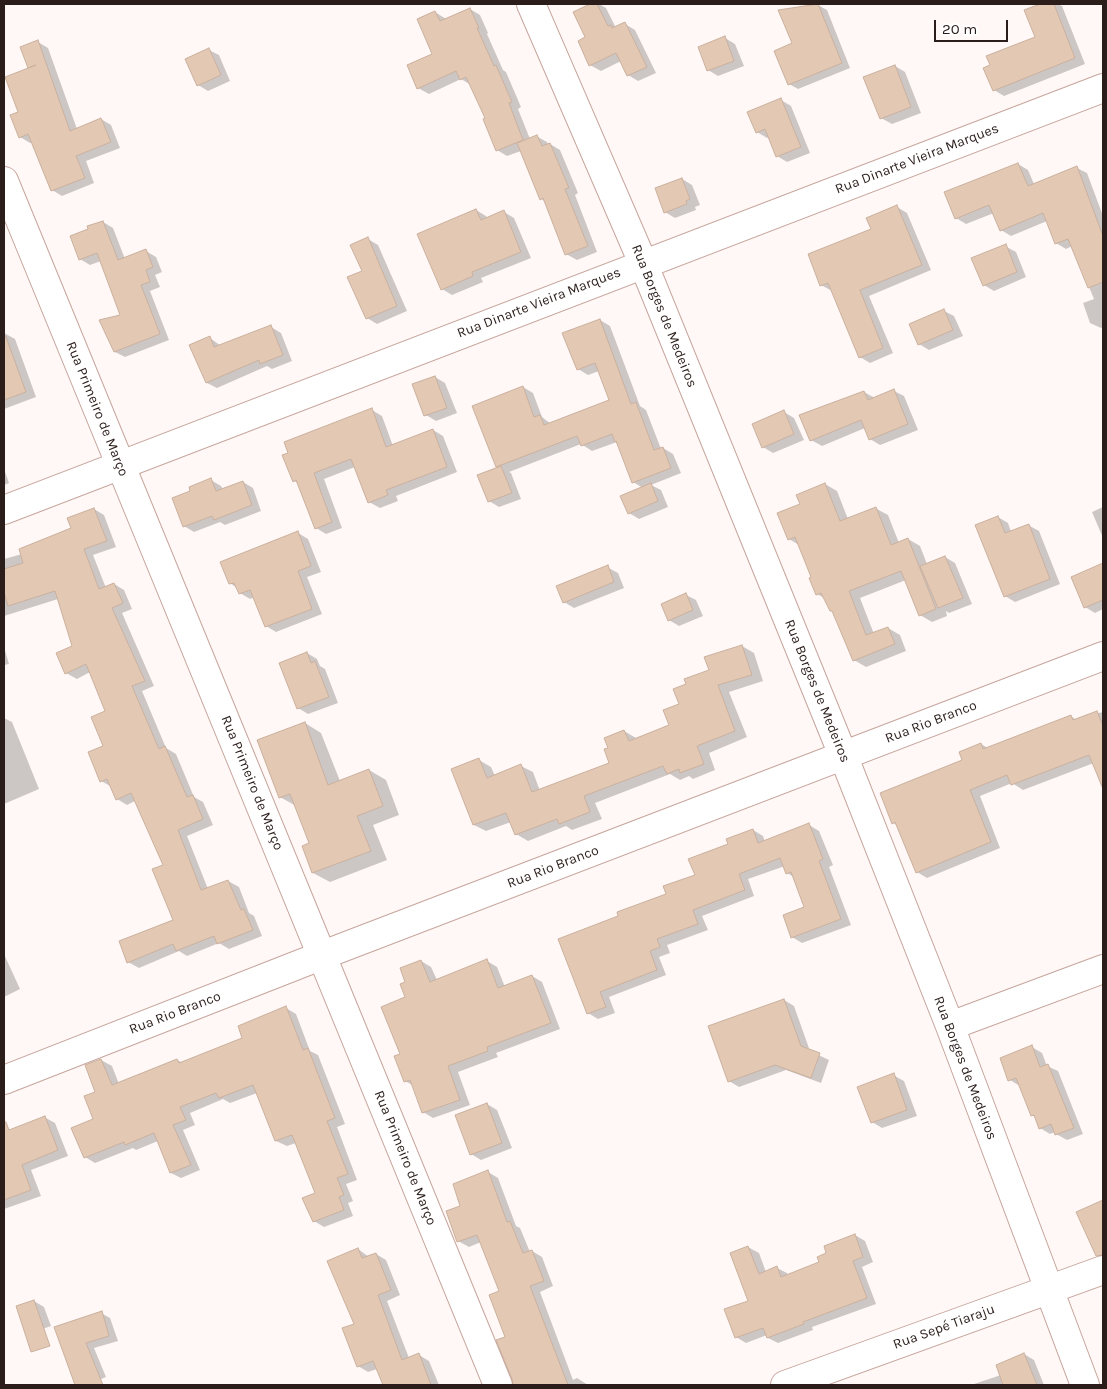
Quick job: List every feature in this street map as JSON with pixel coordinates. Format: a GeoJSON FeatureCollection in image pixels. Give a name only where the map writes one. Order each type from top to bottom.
{"type":"FeatureCollection","features":[{"type":"Feature","properties":{"kind":"street","name":"Rua Borges de Medeiros"},"geometry":{"type":"LineString","coordinates":[[531,4],[643,263],[843,755],[950,1026],[1085,1385]]}},
{"type":"Feature","properties":{"kind":"street","name":"Rua Dinarte Vieira Marques"},"geometry":{"type":"LineString","coordinates":[[4,510],[643,263],[1103,88]]}},
{"type":"Feature","properties":{"kind":"street","name":"Rua Primeiro de Março"},"geometry":{"type":"LineString","coordinates":[[4,181],[498,1385]]}},
{"type":"Feature","properties":{"kind":"street","name":"Rua Rio Branco"},"geometry":{"type":"LineString","coordinates":[[4,1080],[323,955],[1103,656]]}},
{"type":"Feature","properties":{"kind":"street"},"geometry":{"type":"LineString","coordinates":[[950,1026],[1103,969]]}},
{"type":"Feature","properties":{"kind":"street","name":"Rua Sepé Tiaraju"},"geometry":{"type":"LineString","coordinates":[[785,1385],[1103,1270]]}},
{"type":"Feature","properties":{"kind":"building"},"geometry":{"type":"Polygon","coordinates":[[[590,4],[597,4],[608,26],[611,25],[612,28],[625,22],[647,67],[627,76],[616,53],[589,66],[578,41],[585,37],[573,12],[590,4]]]}},
{"type":"Feature","properties":{"kind":"building"},"geometry":{"type":"Polygon","coordinates":[[[818,4],[842,63],[788,85],[774,51],[792,43],[778,10],[818,4]]]}},
{"type":"Feature","properties":{"kind":"building"},"geometry":{"type":"Polygon","coordinates":[[[1040,4],[1054,4],[1075,58],[993,91],[983,68],[990,65],[986,56],[1035,37],[1024,10],[1040,4]]]}},
{"type":"Feature","properties":{"kind":"building"},"geometry":{"type":"Polygon","coordinates":[[[470,8],[479,28],[477,28],[512,102],[509,103],[523,140],[496,151],[483,119],[485,118],[466,77],[460,80],[456,71],[417,89],[407,65],[432,54],[417,19],[435,11],[440,21],[470,8]]]}},
{"type":"Feature","properties":{"kind":"building"},"geometry":{"type":"Polygon","coordinates":[[[725,36],[734,61],[707,71],[698,47],[725,36]]]}},
{"type":"Feature","properties":{"kind":"building"},"geometry":{"type":"Polygon","coordinates":[[[38,40],[70,131],[101,118],[111,142],[76,156],[85,178],[51,191],[28,134],[19,138],[10,115],[18,112],[5,77],[36,65],[28,68],[20,47],[38,40]]]}},
{"type":"Feature","properties":{"kind":"building"},"geometry":{"type":"Polygon","coordinates":[[[209,48],[221,75],[197,86],[185,59],[209,48]]]}},
{"type":"Feature","properties":{"kind":"building"},"geometry":{"type":"Polygon","coordinates":[[[895,65],[911,107],[880,119],[863,77],[895,65]]]}},
{"type":"Feature","properties":{"kind":"building"},"geometry":{"type":"Polygon","coordinates":[[[781,98],[801,147],[776,157],[765,129],[756,133],[747,112],[781,98]]]}},
{"type":"Feature","properties":{"kind":"building"},"geometry":{"type":"Polygon","coordinates":[[[537,135],[542,146],[550,143],[569,188],[565,189],[588,246],[565,255],[543,198],[540,200],[517,143],[537,135]]]}},
{"type":"Feature","properties":{"kind":"building"},"geometry":{"type":"Polygon","coordinates":[[[1018,163],[1028,186],[1077,166],[1103,236],[1103,282],[1088,288],[1068,239],[1055,244],[1043,213],[1000,231],[989,205],[955,219],[944,192],[1018,163]]]}},
{"type":"Feature","properties":{"kind":"building"},"geometry":{"type":"Polygon","coordinates":[[[682,178],[690,199],[686,201],[687,204],[664,213],[655,188],[682,178]]]}},
{"type":"Feature","properties":{"kind":"building"},"geometry":{"type":"Polygon","coordinates":[[[897,205],[922,265],[860,290],[883,348],[859,358],[828,283],[820,286],[808,254],[871,229],[866,218],[897,205]]]}},
{"type":"Feature","properties":{"kind":"building"},"geometry":{"type":"Polygon","coordinates":[[[476,209],[481,220],[504,210],[521,252],[472,272],[473,276],[441,290],[417,234],[476,209]]]}},
{"type":"Feature","properties":{"kind":"building"},"geometry":{"type":"Polygon","coordinates":[[[103,221],[118,260],[146,249],[153,267],[146,270],[150,282],[141,285],[160,334],[114,352],[99,320],[120,315],[97,253],[79,260],[70,236],[88,229],[87,226],[103,221]]]}},
{"type":"Feature","properties":{"kind":"building"},"geometry":{"type":"Polygon","coordinates":[[[368,237],[397,306],[366,319],[347,277],[362,271],[350,245],[368,237]]]}},
{"type":"Feature","properties":{"kind":"building"},"geometry":{"type":"Polygon","coordinates":[[[1006,244],[1017,272],[983,286],[971,258],[1006,244]]]}},
{"type":"Feature","properties":{"kind":"building"},"geometry":{"type":"Polygon","coordinates":[[[944,309],[953,330],[918,345],[909,324],[944,309]]]}},
{"type":"Feature","properties":{"kind":"building"},"geometry":{"type":"Polygon","coordinates":[[[600,319],[631,404],[636,402],[654,450],[663,447],[671,468],[632,483],[612,434],[581,446],[577,436],[496,467],[472,406],[523,386],[534,417],[540,415],[544,425],[609,400],[595,363],[577,370],[562,333],[600,319]]]}},
{"type":"Feature","properties":{"kind":"building"},"geometry":{"type":"Polygon","coordinates":[[[271,325],[283,355],[260,364],[259,360],[206,383],[189,345],[210,336],[214,347],[271,325]]]}},
{"type":"Feature","properties":{"kind":"building"},"geometry":{"type":"Polygon","coordinates":[[[6,337],[26,392],[4,400],[4,338],[6,337]]]}},
{"type":"Feature","properties":{"kind":"building"},"geometry":{"type":"Polygon","coordinates":[[[435,376],[447,408],[424,416],[412,384],[435,376]]]}},
{"type":"Feature","properties":{"kind":"building"},"geometry":{"type":"Polygon","coordinates":[[[894,389],[908,424],[869,440],[861,420],[810,441],[799,415],[864,391],[868,400],[894,389]]]}},
{"type":"Feature","properties":{"kind":"building"},"geometry":{"type":"Polygon","coordinates":[[[372,408],[386,447],[433,429],[447,467],[386,490],[388,495],[368,503],[351,459],[314,473],[332,522],[315,529],[296,480],[293,482],[282,455],[288,453],[284,442],[372,408]]]}},
{"type":"Feature","properties":{"kind":"building"},"geometry":{"type":"Polygon","coordinates":[[[784,410],[794,434],[762,448],[752,424],[784,410]]]}},
{"type":"Feature","properties":{"kind":"building"},"geometry":{"type":"Polygon","coordinates":[[[501,466],[512,493],[488,502],[477,475],[501,466]]]}},
{"type":"Feature","properties":{"kind":"building"},"geometry":{"type":"Polygon","coordinates":[[[211,478],[216,491],[243,481],[252,505],[214,520],[212,516],[183,527],[172,498],[190,491],[189,487],[211,478]]]}},
{"type":"Feature","properties":{"kind":"building"},"geometry":{"type":"Polygon","coordinates":[[[651,483],[658,501],[628,514],[620,496],[651,483]]]}},
{"type":"Feature","properties":{"kind":"building"},"geometry":{"type":"Polygon","coordinates":[[[825,483],[840,521],[876,507],[891,545],[908,538],[936,609],[919,616],[901,571],[849,591],[866,635],[888,627],[895,644],[853,661],[832,611],[830,611],[821,593],[816,595],[795,537],[788,540],[777,513],[800,504],[796,495],[825,483]]]}},
{"type":"Feature","properties":{"kind":"building"},"geometry":{"type":"Polygon","coordinates":[[[94,508],[107,541],[84,549],[99,589],[114,583],[123,603],[112,608],[145,681],[132,686],[159,749],[165,746],[187,797],[193,795],[203,819],[178,830],[201,890],[228,880],[241,910],[244,909],[253,930],[217,944],[214,936],[176,951],[173,944],[127,963],[119,941],[173,920],[152,869],[163,865],[131,793],[116,800],[107,779],[100,782],[88,752],[103,746],[91,717],[105,711],[86,664],[65,674],[56,653],[72,646],[55,591],[8,606],[4,592],[4,569],[23,563],[19,549],[71,528],[67,518],[94,508]]]}},
{"type":"Feature","properties":{"kind":"building"},"geometry":{"type":"Polygon","coordinates":[[[998,516],[1005,533],[1029,524],[1050,579],[1004,597],[975,525],[998,516]]]}},
{"type":"Feature","properties":{"kind":"building"},"geometry":{"type":"Polygon","coordinates":[[[298,531],[311,566],[298,571],[312,609],[265,627],[250,590],[239,594],[234,583],[229,584],[220,562],[298,531]]]}},
{"type":"Feature","properties":{"kind":"building"},"geometry":{"type":"Polygon","coordinates":[[[945,556],[963,598],[938,608],[920,566],[945,556]]]}},
{"type":"Feature","properties":{"kind":"building"},"geometry":{"type":"Polygon","coordinates":[[[1103,563],[1103,600],[1084,608],[1071,577],[1103,563]]]}},
{"type":"Feature","properties":{"kind":"building"},"geometry":{"type":"Polygon","coordinates":[[[608,565],[614,582],[563,603],[556,586],[608,565]]]}},
{"type":"Feature","properties":{"kind":"building"},"geometry":{"type":"Polygon","coordinates":[[[686,593],[693,610],[668,621],[661,604],[686,593]]]}},
{"type":"Feature","properties":{"kind":"building"},"geometry":{"type":"Polygon","coordinates":[[[742,645],[752,675],[718,685],[735,731],[697,746],[704,764],[680,773],[679,769],[667,774],[663,766],[584,796],[590,812],[559,824],[557,819],[515,835],[506,813],[473,825],[451,769],[479,758],[487,778],[521,764],[532,792],[609,763],[604,749],[608,748],[604,738],[624,730],[629,741],[669,725],[663,710],[679,704],[673,689],[686,684],[684,679],[709,670],[704,657],[742,645]]]}},
{"type":"Feature","properties":{"kind":"building"},"geometry":{"type":"Polygon","coordinates":[[[307,652],[311,663],[315,661],[329,697],[297,709],[279,663],[307,652]]]}},
{"type":"Feature","properties":{"kind":"building"},"geometry":{"type":"Polygon","coordinates":[[[1097,711],[1103,726],[1103,789],[1089,755],[1011,785],[1007,775],[970,790],[991,842],[916,873],[895,822],[892,824],[880,793],[962,760],[959,752],[981,743],[983,749],[1071,715],[1073,720],[1097,711]]]}},
{"type":"Feature","properties":{"kind":"building"},"geometry":{"type":"Polygon","coordinates":[[[305,722],[328,785],[369,769],[383,806],[357,816],[371,851],[312,873],[302,846],[309,843],[290,794],[279,798],[257,740],[305,722]]]}},
{"type":"Feature","properties":{"kind":"building"},"geometry":{"type":"Polygon","coordinates":[[[809,823],[823,859],[819,861],[841,919],[791,938],[783,915],[804,907],[791,872],[786,874],[780,858],[739,874],[745,890],[693,910],[698,924],[657,939],[660,947],[650,951],[657,970],[600,992],[606,1007],[587,1014],[558,939],[618,916],[617,912],[666,894],[663,886],[695,875],[688,859],[728,844],[726,839],[753,829],[758,843],[809,823]]]}},
{"type":"Feature","properties":{"kind":"building"},"geometry":{"type":"Polygon","coordinates":[[[487,959],[498,988],[532,975],[551,1023],[487,1047],[488,1051],[448,1066],[460,1100],[422,1113],[410,1080],[404,1082],[394,1056],[400,1054],[381,1007],[405,997],[400,984],[405,982],[400,968],[421,960],[430,982],[487,959]]]}},
{"type":"Feature","properties":{"kind":"building"},"geometry":{"type":"Polygon","coordinates":[[[784,999],[801,1046],[820,1053],[811,1078],[775,1065],[728,1082],[708,1026],[784,999]]]}},
{"type":"Feature","properties":{"kind":"building"},"geometry":{"type":"Polygon","coordinates":[[[286,1006],[303,1050],[308,1048],[335,1118],[327,1121],[348,1174],[337,1178],[344,1195],[339,1197],[344,1210],[313,1222],[302,1198],[315,1193],[292,1135],[275,1141],[253,1085],[219,1098],[216,1093],[180,1107],[186,1120],[173,1125],[191,1165],[170,1173],[154,1133],[125,1145],[124,1142],[84,1158],[71,1128],[93,1119],[84,1096],[95,1092],[85,1065],[101,1059],[112,1085],[177,1059],[179,1063],[242,1038],[238,1026],[286,1006]]]}},
{"type":"Feature","properties":{"kind":"building"},"geometry":{"type":"Polygon","coordinates":[[[1032,1045],[1040,1067],[1048,1064],[1074,1128],[1055,1135],[1051,1124],[1039,1129],[1034,1115],[1031,1116],[1016,1078],[1008,1081],[1000,1058],[1032,1045]]]}},
{"type":"Feature","properties":{"kind":"building"},"geometry":{"type":"Polygon","coordinates":[[[894,1073],[907,1110],[871,1123],[857,1087],[894,1073]]]}},
{"type":"Feature","properties":{"kind":"building"},"geometry":{"type":"Polygon","coordinates":[[[487,1103],[502,1143],[470,1155],[455,1115],[487,1103]]]}},
{"type":"Feature","properties":{"kind":"building"},"geometry":{"type":"Polygon","coordinates":[[[45,1116],[58,1150],[22,1165],[31,1190],[4,1200],[4,1122],[6,1122],[9,1130],[45,1116]]]}},
{"type":"Feature","properties":{"kind":"building"},"geometry":{"type":"Polygon","coordinates":[[[488,1170],[507,1222],[510,1221],[523,1253],[532,1250],[544,1281],[530,1286],[568,1385],[513,1385],[496,1340],[505,1337],[489,1295],[499,1291],[477,1235],[457,1242],[446,1211],[460,1206],[453,1184],[488,1170]]]}},
{"type":"Feature","properties":{"kind":"building"},"geometry":{"type":"Polygon","coordinates":[[[1103,1200],[1103,1255],[1096,1256],[1076,1212],[1103,1200]]]}},
{"type":"Feature","properties":{"kind":"building"},"geometry":{"type":"Polygon","coordinates":[[[855,1234],[863,1257],[853,1261],[867,1298],[767,1338],[763,1328],[735,1338],[724,1309],[748,1301],[730,1253],[748,1246],[759,1274],[777,1266],[781,1277],[819,1262],[817,1257],[826,1253],[824,1246],[855,1234]]]}},
{"type":"Feature","properties":{"kind":"building"},"geometry":{"type":"Polygon","coordinates":[[[358,1248],[362,1258],[376,1253],[391,1290],[378,1295],[402,1360],[419,1353],[431,1385],[383,1385],[373,1361],[357,1367],[342,1328],[354,1324],[327,1261],[358,1248]]]}},
{"type":"Feature","properties":{"kind":"building"},"geometry":{"type":"Polygon","coordinates":[[[34,1300],[50,1346],[31,1352],[16,1306],[34,1300]]]}},
{"type":"Feature","properties":{"kind":"building"},"geometry":{"type":"Polygon","coordinates":[[[102,1311],[109,1336],[86,1343],[103,1385],[75,1385],[54,1327],[102,1311]]]}},
{"type":"Feature","properties":{"kind":"building"},"geometry":{"type":"Polygon","coordinates":[[[1024,1353],[1037,1385],[1003,1385],[996,1365],[1024,1353]]]}}]}
